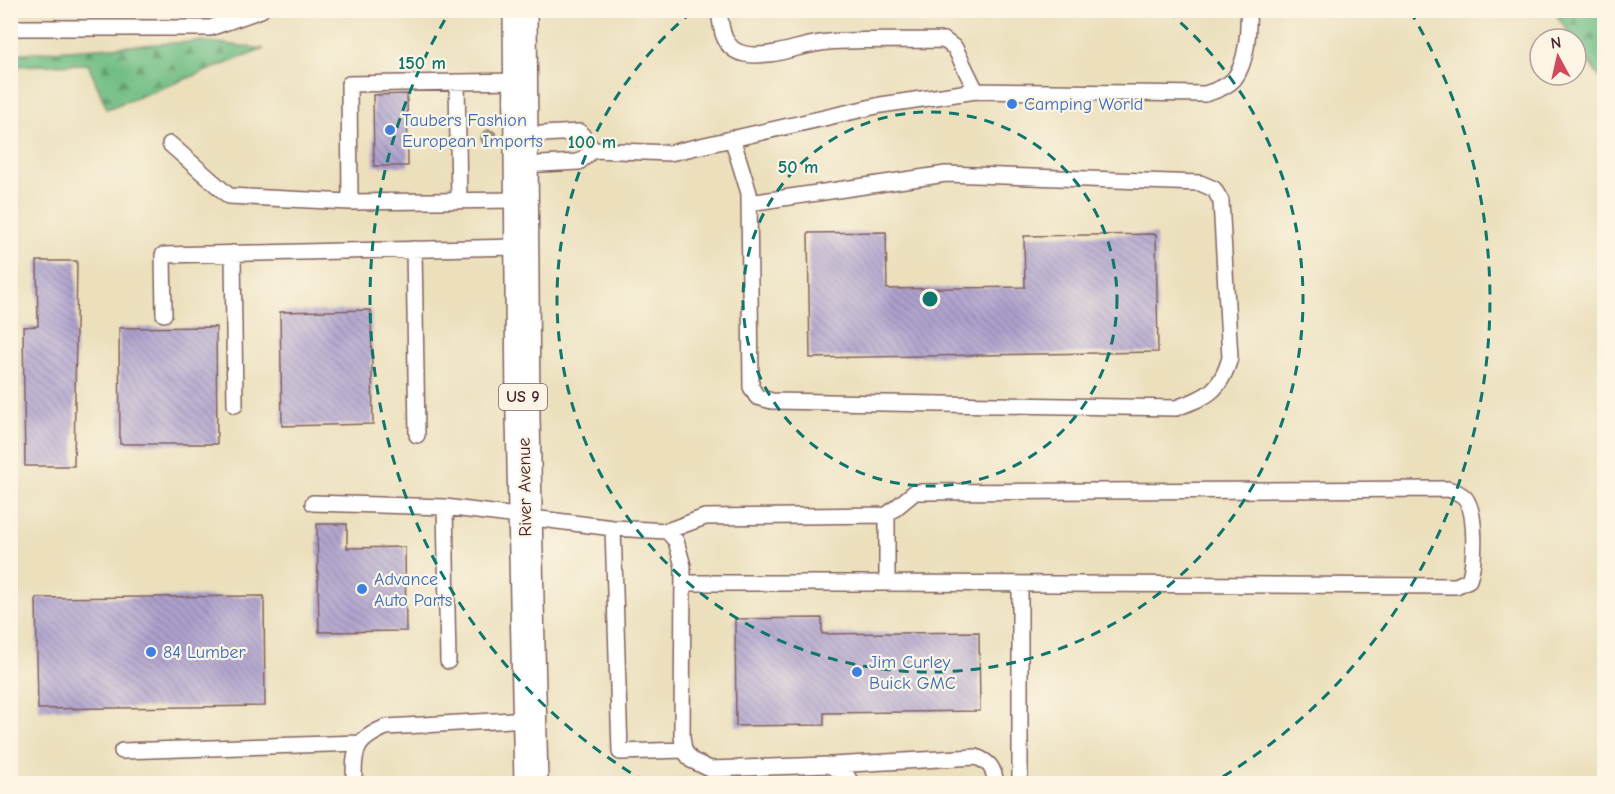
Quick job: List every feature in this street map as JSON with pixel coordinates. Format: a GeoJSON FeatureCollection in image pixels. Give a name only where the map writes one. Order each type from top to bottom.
{"type":"FeatureCollection","features":[{"type":"Feature","properties":{"kind":"highway","name":"River Avenue"},"geometry":{"type":"LineString","coordinates":[[520,10],[525,518],[531,783]]}},
{"type":"Feature","properties":{"kind":"lane"},"geometry":{"type":"LineString","coordinates":[[10,28],[210,28],[261,10]]}},
{"type":"Feature","properties":{"kind":"lane"},"geometry":{"type":"LineString","coordinates":[[719,10],[721,33],[726,43],[744,54],[760,54],[826,42],[944,40],[955,48],[976,92]]}},
{"type":"Feature","properties":{"kind":"lane"},"geometry":{"type":"LineString","coordinates":[[521,150],[579,162],[593,150],[670,153],[881,105],[976,92],[1205,94],[1219,90],[1234,79],[1243,60],[1248,10]]}},
{"type":"Feature","properties":{"kind":"lane"},"geometry":{"type":"LineString","coordinates":[[350,202],[349,84],[521,81]]}},
{"type":"Feature","properties":{"kind":"lane"},"geometry":{"type":"LineString","coordinates":[[457,82],[459,201]]}},
{"type":"Feature","properties":{"kind":"lane"},"geometry":{"type":"LineString","coordinates":[[521,150],[580,132],[593,150]]}},
{"type":"Feature","properties":{"kind":"lane"},"geometry":{"type":"LineString","coordinates":[[732,138],[750,202],[751,387],[757,396],[772,401],[888,405],[1176,408],[1206,397],[1224,380],[1230,358],[1221,201],[1214,189],[1200,183],[946,174],[750,202]]}},
{"type":"Feature","properties":{"kind":"lane"},"geometry":{"type":"LineString","coordinates":[[170,144],[229,196],[350,202],[522,200]]}},
{"type":"Feature","properties":{"kind":"lane"},"geometry":{"type":"LineString","coordinates":[[165,314],[163,255],[522,247]]}},
{"type":"Feature","properties":{"kind":"lane"},"geometry":{"type":"LineString","coordinates":[[414,249],[417,435]]}},
{"type":"Feature","properties":{"kind":"lane"},"geometry":{"type":"LineString","coordinates":[[233,253],[235,405]]}},
{"type":"Feature","properties":{"kind":"lane"},"geometry":{"type":"LineString","coordinates":[[313,503],[445,507],[612,528],[667,531],[705,517],[887,515],[915,492],[1448,489],[1463,495],[1471,507],[1474,567],[1469,580],[1456,586],[683,583]]}},
{"type":"Feature","properties":{"kind":"lane"},"geometry":{"type":"LineString","coordinates":[[445,507],[448,661]]}},
{"type":"Feature","properties":{"kind":"lane"},"geometry":{"type":"LineString","coordinates":[[887,515],[887,583]]}},
{"type":"Feature","properties":{"kind":"lane"},"geometry":{"type":"LineString","coordinates":[[612,528],[621,752],[684,750]]}},
{"type":"Feature","properties":{"kind":"lane"},"geometry":{"type":"LineString","coordinates":[[667,531],[676,541],[681,553],[684,750],[691,759],[710,769],[976,757],[987,761],[994,772],[996,783]]}},
{"type":"Feature","properties":{"kind":"lane"},"geometry":{"type":"LineString","coordinates":[[1020,584],[1020,783]]}},
{"type":"Feature","properties":{"kind":"lane"},"geometry":{"type":"LineString","coordinates":[[354,783],[354,759],[359,744],[367,735],[386,727],[530,719]]}},
{"type":"Feature","properties":{"kind":"lane"},"geometry":{"type":"LineString","coordinates":[[122,751],[359,744]]}},
{"type":"Feature","properties":{"kind":"lane"},"geometry":{"type":"LineString","coordinates":[[829,765],[845,773],[852,783]]}},
{"type":"Feature","properties":{"kind":"green space"},"geometry":{"type":"Polygon","coordinates":[[[1554,11],[1604,11],[1604,84],[1588,61],[1588,27],[1565,27],[1554,11]]]}},
{"type":"Feature","properties":{"kind":"green space"},"geometry":{"type":"Polygon","coordinates":[[[202,41],[264,49],[107,109],[88,64],[11,66],[11,54],[202,41]]]}},
{"type":"Feature","properties":{"kind":"building","name":"Taubers Fashion European Imports"},"geometry":{"type":"Polygon","coordinates":[[[407,94],[408,166],[374,166],[373,95],[407,94]]]}},
{"type":"Feature","properties":{"kind":"building"},"geometry":{"type":"Polygon","coordinates":[[[886,232],[887,289],[1025,287],[1024,236],[1156,234],[1158,352],[810,358],[808,233],[886,232]]]}},
{"type":"Feature","properties":{"kind":"building"},"geometry":{"type":"Polygon","coordinates":[[[37,261],[77,261],[74,466],[25,466],[23,327],[38,326],[37,261]]]}},
{"type":"Feature","properties":{"kind":"building"},"geometry":{"type":"Polygon","coordinates":[[[371,310],[373,424],[282,426],[280,312],[371,310]]]}},
{"type":"Feature","properties":{"kind":"building"},"geometry":{"type":"Polygon","coordinates":[[[216,327],[217,444],[120,444],[119,328],[216,327]]]}},
{"type":"Feature","properties":{"kind":"building","name":"Advance Auto Parts"},"geometry":{"type":"Polygon","coordinates":[[[317,524],[347,524],[347,548],[405,547],[406,631],[319,632],[317,524]]]}},
{"type":"Feature","properties":{"kind":"building","name":"84 Lumber"},"geometry":{"type":"Polygon","coordinates":[[[264,596],[265,706],[38,709],[36,598],[264,596]]]}},
{"type":"Feature","properties":{"kind":"building","name":"Jim Curley Buick GMC"},"geometry":{"type":"Polygon","coordinates":[[[822,618],[822,634],[979,632],[980,711],[824,713],[824,725],[736,726],[735,619],[822,618]]]}},
{"type":"Feature","properties":{"kind":"place","name":"Camping World"},"geometry":{"type":"Point","coordinates":[1012,104]}},
{"type":"Feature","properties":{"kind":"place","name":"Taubers Fashion European Imports"},"geometry":{"type":"Point","coordinates":[390,130]}},
{"type":"Feature","properties":{"kind":"place","name":"Advance Auto Parts"},"geometry":{"type":"Point","coordinates":[362,589]}},
{"type":"Feature","properties":{"kind":"place","name":"84 Lumber"},"geometry":{"type":"Point","coordinates":[151,652]}},
{"type":"Feature","properties":{"kind":"place","name":"Jim Curley Buick GMC"},"geometry":{"type":"Point","coordinates":[857,672]}}]}
